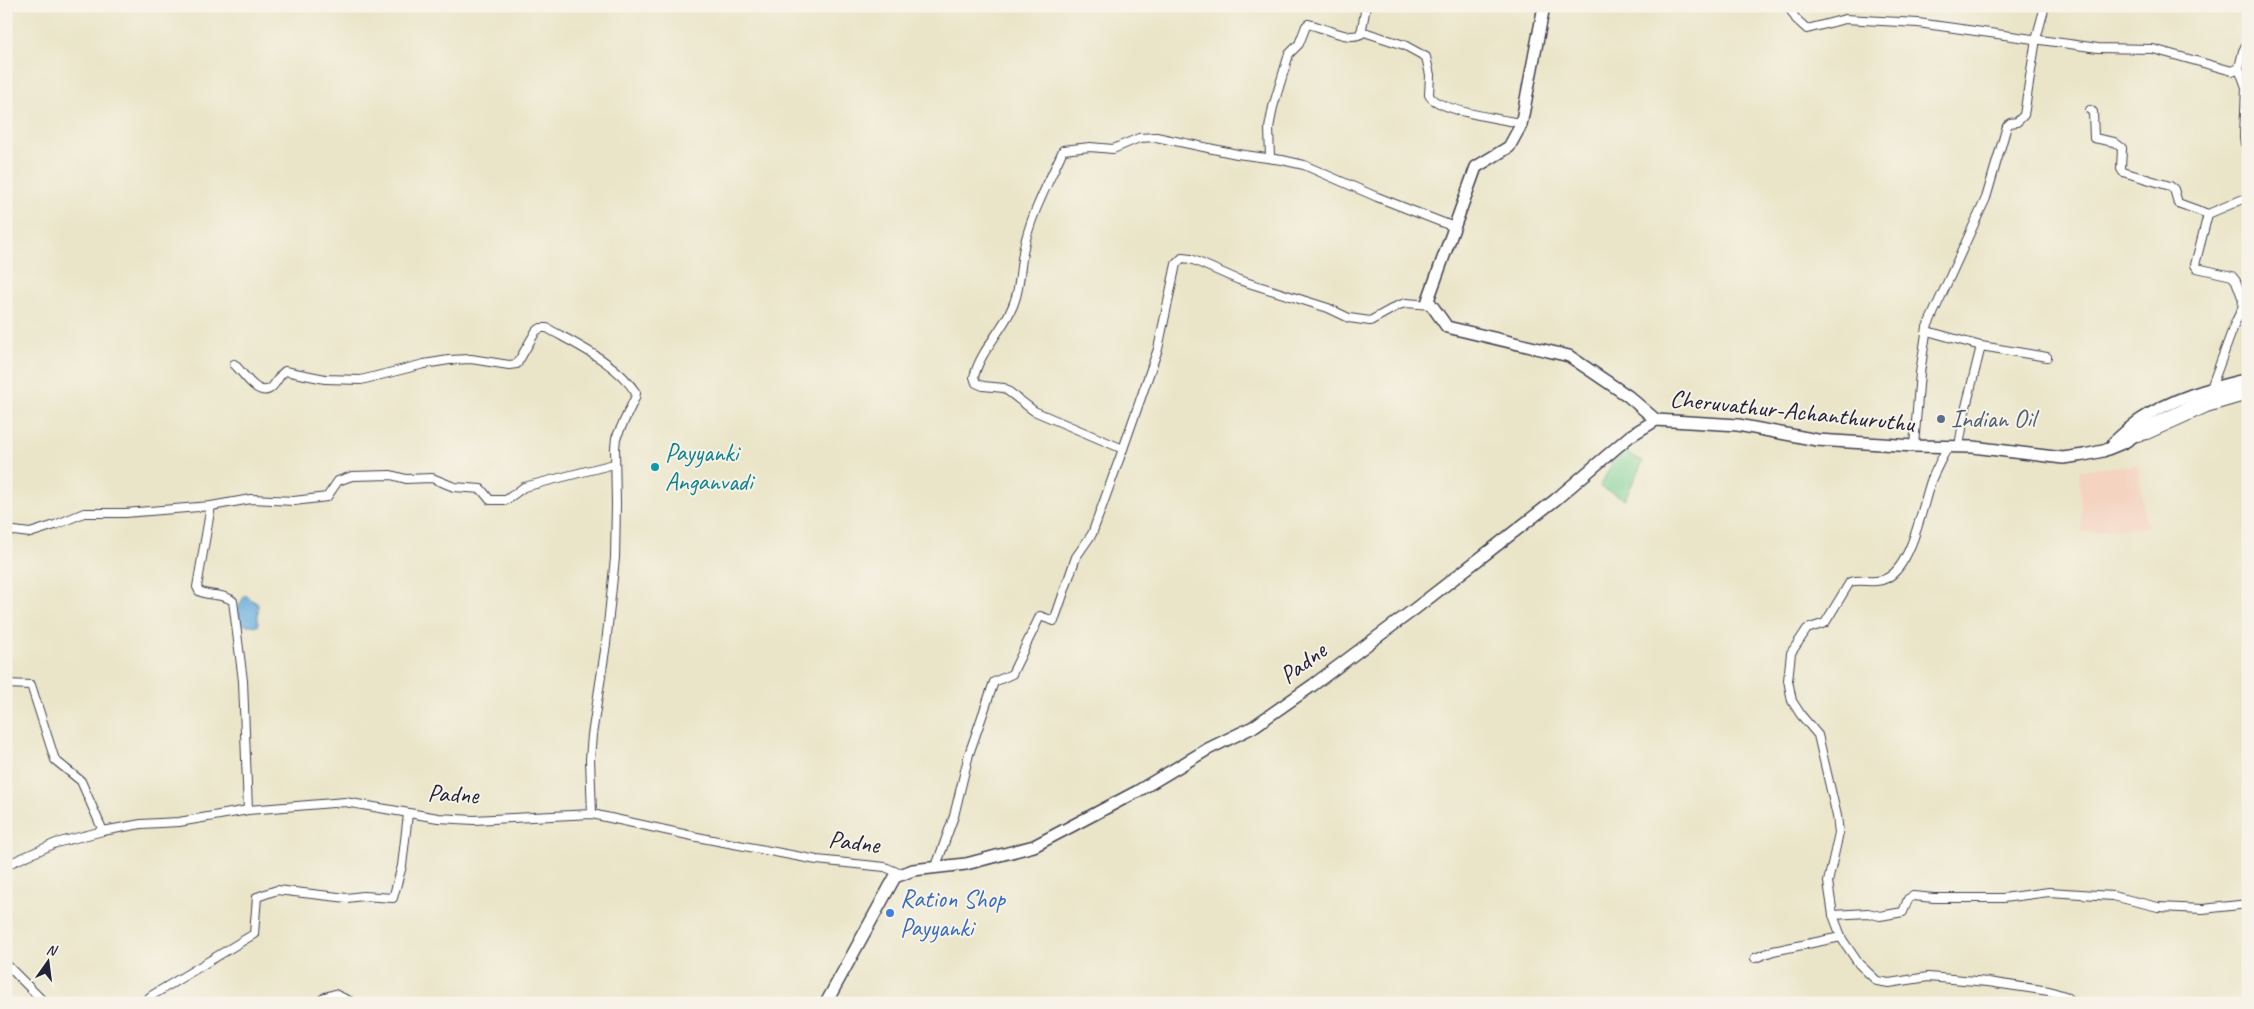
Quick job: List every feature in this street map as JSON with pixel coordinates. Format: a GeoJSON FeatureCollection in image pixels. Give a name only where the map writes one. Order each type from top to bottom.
{"type":"FeatureCollection","features":[{"type":"Feature","properties":{"kind":"main road"},"geometry":{"type":"LineString","coordinates":[[1431,305],[1428,300],[1476,167],[1509,147],[1521,123],[1544,6]]}},
{"type":"Feature","properties":{"kind":"main road","name":"Cheruvathur-Achanthuruthu"},"geometry":{"type":"LineString","coordinates":[[1431,305],[1447,327],[1569,356],[1628,396],[1656,420],[1719,423],[1817,440],[1914,446],[1954,446],[2063,458],[2103,451],[2130,439],[2149,426],[2206,398],[2248,388]]}},
{"type":"Feature","properties":{"kind":"main road"},"geometry":{"type":"LineString","coordinates":[[2103,451],[2139,420],[2169,404],[2211,388],[2248,378]]}},
{"type":"Feature","properties":{"kind":"main road","name":"Padne"},"geometry":{"type":"LineString","coordinates":[[900,874],[913,870],[966,864],[1034,846],[1138,791],[1208,749],[1253,727],[1416,608],[1555,500],[1630,436],[1656,420]]}},
{"type":"Feature","properties":{"kind":"main road"},"geometry":{"type":"LineString","coordinates":[[826,1003],[889,885],[900,874]]}},
{"type":"Feature","properties":{"kind":"street"},"geometry":{"type":"LineString","coordinates":[[1270,158],[1269,128],[1273,107],[1289,54],[1299,44],[1306,26],[1308,24],[1328,28],[1348,37],[1356,36],[1361,31],[1366,6]]}},
{"type":"Feature","properties":{"kind":"street"},"geometry":{"type":"LineString","coordinates":[[1788,6],[1796,18],[1807,28],[1845,19],[1896,21],[1968,28],[2098,48],[2153,49],[2232,71],[2239,68]]}},
{"type":"Feature","properties":{"kind":"street"},"geometry":{"type":"LineString","coordinates":[[1914,446],[1920,373],[1927,331],[1986,198],[2007,126],[2010,123],[2017,122],[2024,115],[2036,39],[2045,6]]}},
{"type":"Feature","properties":{"kind":"street"},"geometry":{"type":"LineString","coordinates":[[1361,31],[1404,45],[1426,57],[1430,75],[1429,95],[1436,102],[1486,117],[1521,123]]}},
{"type":"Feature","properties":{"kind":"street"},"geometry":{"type":"LineString","coordinates":[[2248,41],[2245,43],[2239,68],[2246,87],[2244,138],[2245,144],[2248,145]]}},
{"type":"Feature","properties":{"kind":"street"},"geometry":{"type":"LineString","coordinates":[[2090,110],[2093,112],[2094,138],[2114,142],[2122,148],[2121,169],[2123,172],[2170,186],[2174,189],[2178,204],[2208,214],[2248,197]]}},
{"type":"Feature","properties":{"kind":"street"},"geometry":{"type":"LineString","coordinates":[[1123,449],[1034,411],[1004,388],[982,386],[976,383],[974,377],[989,345],[1011,310],[1018,286],[1025,240],[1036,207],[1063,150],[1090,147],[1113,149],[1139,138],[1156,136],[1237,154],[1270,158],[1304,165],[1377,197],[1454,226]]}},
{"type":"Feature","properties":{"kind":"street"},"geometry":{"type":"LineString","coordinates":[[2208,214],[2195,265],[2200,269],[2232,276],[2236,281],[2243,300],[2242,308],[2211,388]]}},
{"type":"Feature","properties":{"kind":"street"},"geometry":{"type":"LineString","coordinates":[[935,869],[954,816],[968,754],[994,682],[1012,674],[1040,616],[1054,621],[1076,557],[1092,534],[1158,349],[1176,264],[1182,258],[1191,259],[1239,280],[1328,308],[1349,318],[1370,321],[1406,303],[1431,305]]}},
{"type":"Feature","properties":{"kind":"street"},"geometry":{"type":"LineString","coordinates":[[234,364],[258,389],[265,391],[270,389],[285,371],[325,379],[361,380],[424,364],[449,360],[471,359],[509,365],[517,364],[536,331],[541,328],[547,328],[608,365],[625,379],[636,393],[616,438],[614,464],[616,504],[615,558],[606,644],[592,735],[590,759],[592,814]]}},
{"type":"Feature","properties":{"kind":"street"},"geometry":{"type":"LineString","coordinates":[[1927,331],[1981,346],[2047,357]]}},
{"type":"Feature","properties":{"kind":"street"},"geometry":{"type":"LineString","coordinates":[[1981,346],[1954,446],[1932,479],[1908,552],[1899,568],[1888,578],[1871,584],[1858,580],[1850,582],[1825,623],[1807,629],[1791,653],[1788,680],[1792,701],[1801,716],[1818,735],[1837,816],[1839,833],[1828,882],[1833,915],[1842,937],[1859,964],[1877,981],[1889,983],[1928,977],[1988,982],[2049,991],[2065,996],[2074,1003]]}},
{"type":"Feature","properties":{"kind":"street"},"geometry":{"type":"LineString","coordinates":[[2130,439],[2147,435],[2207,408],[2248,396]]}},
{"type":"Feature","properties":{"kind":"street"},"geometry":{"type":"LineString","coordinates":[[6,530],[30,533],[84,513],[125,513],[211,506],[251,499],[294,502],[328,498],[338,480],[342,478],[391,475],[406,479],[432,478],[454,487],[481,489],[490,500],[498,502],[506,500],[524,487],[614,464]]}},
{"type":"Feature","properties":{"kind":"street"},"geometry":{"type":"LineString","coordinates":[[211,506],[198,587],[199,592],[224,596],[233,601],[243,681],[248,810]]}},
{"type":"Feature","properties":{"kind":"street"},"geometry":{"type":"LineString","coordinates":[[6,684],[30,685],[55,760],[81,781],[103,831]]}},
{"type":"Feature","properties":{"kind":"street","name":"Padne"},"geometry":{"type":"LineString","coordinates":[[6,865],[56,843],[140,824],[179,822],[248,810],[345,802],[408,814],[474,820],[592,814],[706,839],[818,860],[885,868],[900,874]]}},
{"type":"Feature","properties":{"kind":"street"},"geometry":{"type":"LineString","coordinates":[[143,1003],[151,996],[254,934],[257,897],[277,890],[347,898],[363,896],[393,898],[402,866],[408,814]]}},
{"type":"Feature","properties":{"kind":"street"},"geometry":{"type":"LineString","coordinates":[[1833,915],[1868,913],[1880,916],[1894,915],[1903,912],[1908,899],[1913,896],[1934,898],[2003,898],[2049,892],[2113,896],[2158,906],[2203,909],[2248,904]]}},
{"type":"Feature","properties":{"kind":"street"},"geometry":{"type":"LineString","coordinates":[[1755,958],[1772,951],[1842,937]]}},
{"type":"Feature","properties":{"kind":"street"},"geometry":{"type":"LineString","coordinates":[[6,964],[45,1003]]}},
{"type":"Feature","properties":{"kind":"street"},"geometry":{"type":"LineString","coordinates":[[318,1003],[325,997],[334,994],[354,1003]]}},
{"type":"Feature","properties":{"kind":"shaded area"},"geometry":{"type":"Polygon","coordinates":[[[2138,465],[2147,527],[2082,532],[2079,470],[2138,465]]]}},
{"type":"Feature","properties":{"kind":"green space"},"geometry":{"type":"Polygon","coordinates":[[[1619,449],[1643,461],[1625,499],[1600,487],[1619,449]]]}},
{"type":"Feature","properties":{"kind":"water"},"geometry":{"type":"Polygon","coordinates":[[[245,595],[258,604],[258,626],[239,624],[239,606],[245,595]]]}},
{"type":"Feature","properties":{"kind":"place","name":"Indian Oil"},"geometry":{"type":"Point","coordinates":[1941,419]}},
{"type":"Feature","properties":{"kind":"place","name":"Payyanki Anganvadi"},"geometry":{"type":"Point","coordinates":[655,467]}},
{"type":"Feature","properties":{"kind":"place","name":"Ration Shop Payyanki"},"geometry":{"type":"Point","coordinates":[890,913]}}]}
